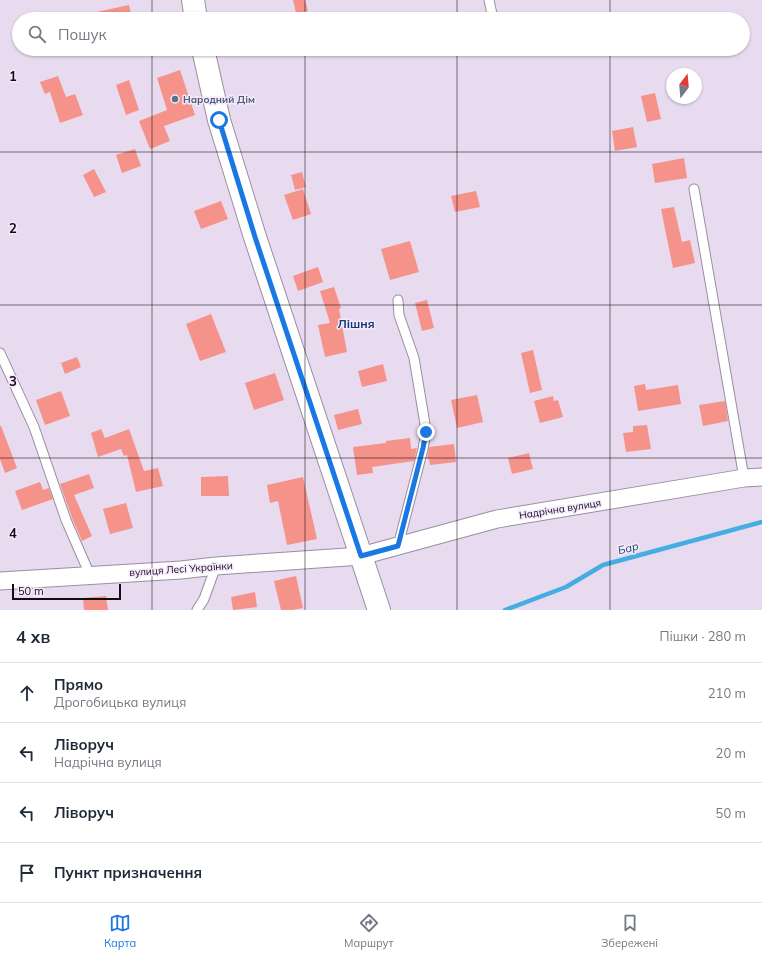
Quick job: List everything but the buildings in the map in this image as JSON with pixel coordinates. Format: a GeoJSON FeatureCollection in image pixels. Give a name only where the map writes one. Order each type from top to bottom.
{"type":"FeatureCollection","features":[{"type":"Feature","properties":{"kind":"main road"},"geometry":{"type":"LineString","coordinates":[[193,0],[195,12]]}},
{"type":"Feature","properties":{"kind":"main road"},"geometry":{"type":"LineString","coordinates":[[205,56],[219,120],[251,222],[379,610]]}},
{"type":"Feature","properties":{"kind":"street","name":"Надрічна вулиця"},"geometry":{"type":"LineString","coordinates":[[361,556],[497,519],[744,478],[762,477]]}},
{"type":"Feature","properties":{"kind":"street","name":"вулиця Лесі Українки"},"geometry":{"type":"LineString","coordinates":[[0,580],[181,570],[216,566],[361,556]]}},
{"type":"Feature","properties":{"kind":"lane"},"geometry":{"type":"LineString","coordinates":[[489,0],[492,12]]}},
{"type":"Feature","properties":{"kind":"lane"},"geometry":{"type":"LineString","coordinates":[[694,189],[744,478]]}},
{"type":"Feature","properties":{"kind":"lane"},"geometry":{"type":"LineString","coordinates":[[398,300],[399,315],[414,358],[426,432],[398,546]]}},
{"type":"Feature","properties":{"kind":"lane"},"geometry":{"type":"LineString","coordinates":[[0,353],[34,427],[66,520],[90,575]]}},
{"type":"Feature","properties":{"kind":"lane"},"geometry":{"type":"LineString","coordinates":[[197,610],[204,599],[216,566]]}},
{"type":"Feature","properties":{"kind":"waterway","name":"Бар"},"geometry":{"type":"LineString","coordinates":[[505,610],[566,587],[603,565],[762,522]]}},
{"type":"Feature","properties":{"kind":"place","name":"Народний Дім"},"geometry":{"type":"Point","coordinates":[175,99]}},
{"type":"Feature","properties":{"kind":"district","name":"Лішня"},"geometry":{"type":"Point","coordinates":[356,323]}},
{"type":"Feature","properties":{"kind":"route"},"geometry":{"type":"LineString","coordinates":[[219,120],[255,237],[361,556],[398,546],[426,432]]}}]}
